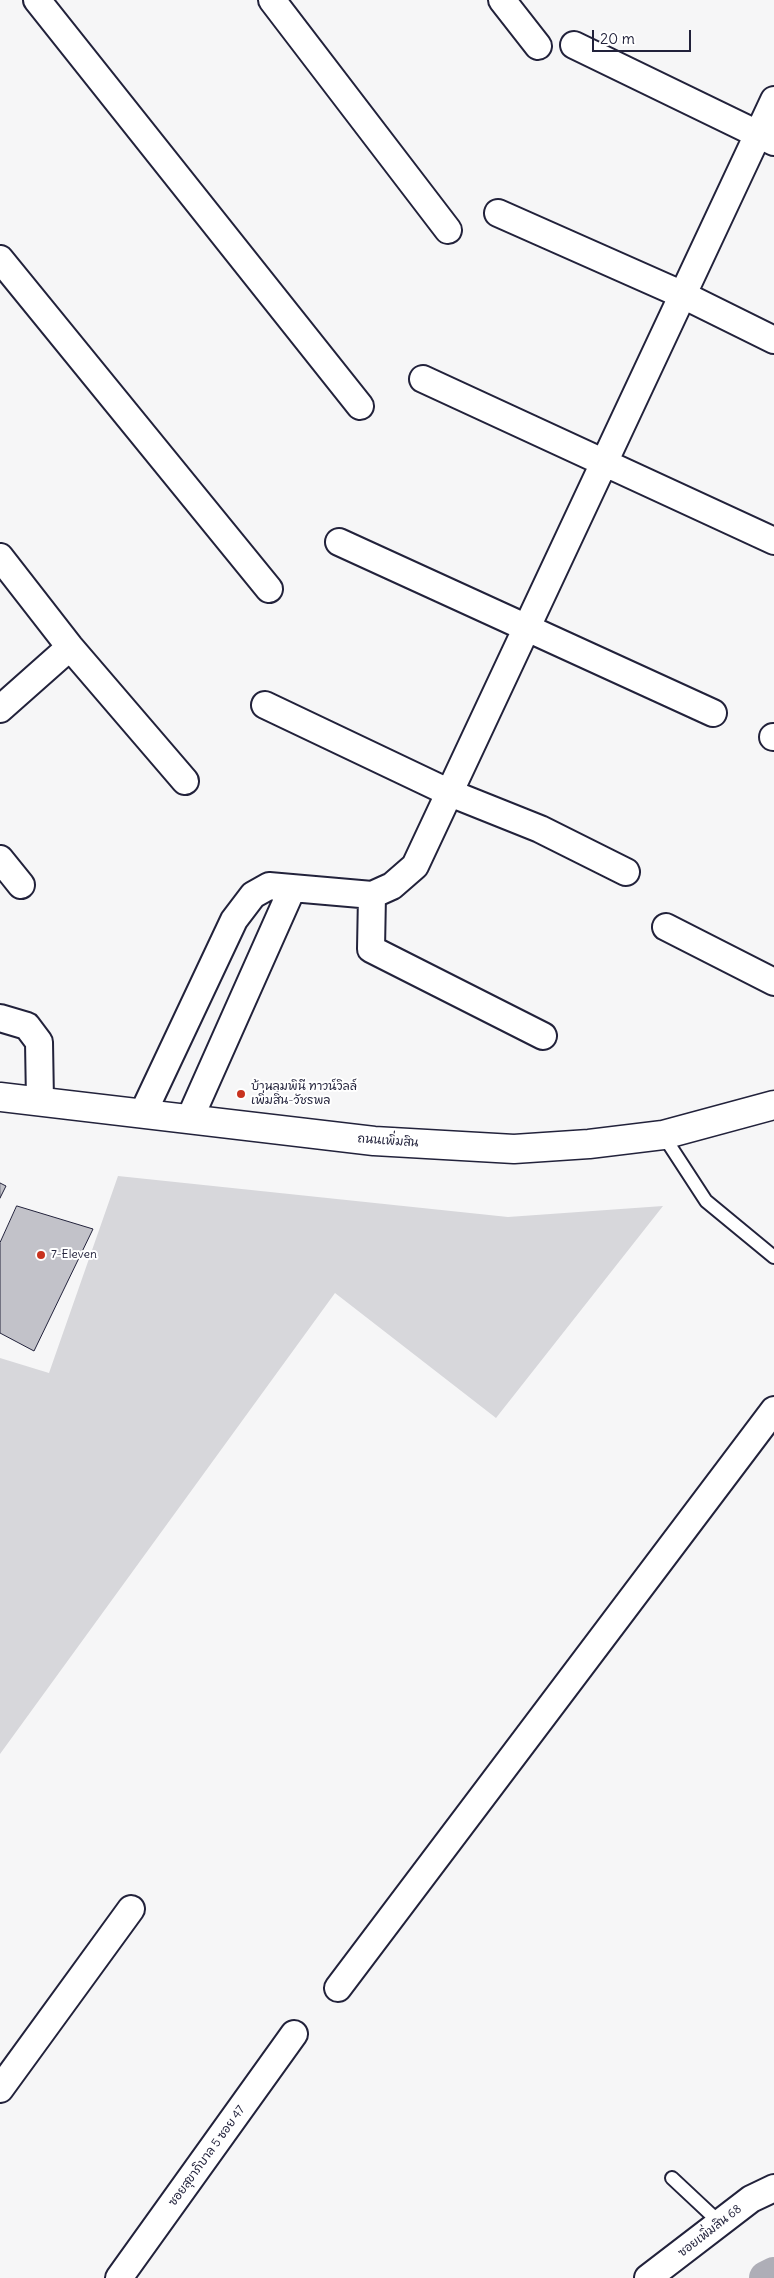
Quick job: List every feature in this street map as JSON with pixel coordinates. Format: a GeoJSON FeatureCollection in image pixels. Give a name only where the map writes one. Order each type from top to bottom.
{"type":"FeatureCollection","features":[{"type":"Feature","properties":{"kind":"street"},"geometry":{"type":"LineString","coordinates":[[37,0],[360,406]]}},
{"type":"Feature","properties":{"kind":"street"},"geometry":{"type":"LineString","coordinates":[[272,0],[448,230]]}},
{"type":"Feature","properties":{"kind":"street"},"geometry":{"type":"LineString","coordinates":[[502,0],[538,46]]}},
{"type":"Feature","properties":{"kind":"street"},"geometry":{"type":"LineString","coordinates":[[574,45],[766,138]]}},
{"type":"Feature","properties":{"kind":"street"},"geometry":{"type":"LineString","coordinates":[[143,1113],[234,920],[253,895],[269,886],[372,895],[392,886],[415,866],[682,295],[766,138],[774,100]]}},
{"type":"Feature","properties":{"kind":"street"},"geometry":{"type":"LineString","coordinates":[[498,213],[682,295],[774,340]]}},
{"type":"Feature","properties":{"kind":"street"},"geometry":{"type":"LineString","coordinates":[[0,259],[269,589]]}},
{"type":"Feature","properties":{"kind":"street"},"geometry":{"type":"LineString","coordinates":[[424,379],[774,542]]}},
{"type":"Feature","properties":{"kind":"street"},"geometry":{"type":"LineString","coordinates":[[339,542],[713,713]]}},
{"type":"Feature","properties":{"kind":"street"},"geometry":{"type":"LineString","coordinates":[[0,557],[70,647],[185,781]]}},
{"type":"Feature","properties":{"kind":"street"},"geometry":{"type":"LineString","coordinates":[[0,709],[70,647]]}},
{"type":"Feature","properties":{"kind":"street"},"geometry":{"type":"LineString","coordinates":[[265,705],[450,793],[540,829],[626,872]]}},
{"type":"Feature","properties":{"kind":"street"},"geometry":{"type":"LineString","coordinates":[[0,859],[21,885]]}},
{"type":"Feature","properties":{"kind":"street"},"geometry":{"type":"LineString","coordinates":[[190,1118],[292,889]]}},
{"type":"Feature","properties":{"kind":"street"},"geometry":{"type":"LineString","coordinates":[[372,895],[371,949],[543,1036]]}},
{"type":"Feature","properties":{"kind":"street"},"geometry":{"type":"LineString","coordinates":[[666,927],[774,982]]}},
{"type":"Feature","properties":{"kind":"street"},"geometry":{"type":"LineString","coordinates":[[0,1018],[27,1026],[40,1042],[40,1101]]}},
{"type":"Feature","properties":{"kind":"street","name":"ถนนเพิ่มสิน"},"geometry":{"type":"LineString","coordinates":[[0,1097],[374,1141],[514,1149],[589,1144],[663,1134],[774,1105]]}},
{"type":"Feature","properties":{"kind":"street"},"geometry":{"type":"LineString","coordinates":[[338,1988],[774,1410]]}},
{"type":"Feature","properties":{"kind":"street"},"geometry":{"type":"LineString","coordinates":[[0,2089],[131,1909]]}},
{"type":"Feature","properties":{"kind":"street","name":"ซอยสุขาภิบาล 5 ซอย 47"},"geometry":{"type":"LineString","coordinates":[[119,2278],[294,2034]]}},
{"type":"Feature","properties":{"kind":"street","name":"ซอยเพิ่มสิน 68"},"geometry":{"type":"LineString","coordinates":[[648,2278],[750,2199],[774,2188]]}},
{"type":"Feature","properties":{"kind":"lane"},"geometry":{"type":"LineString","coordinates":[[663,1134],[706,1201],[774,1257]]}},
{"type":"Feature","properties":{"kind":"lane"},"geometry":{"type":"LineString","coordinates":[[672,2178],[719,2222]]}},
{"type":"Feature","properties":{"kind":"shaded area"},"geometry":{"type":"Polygon","coordinates":[[[118,1176],[508,1217],[663,1206],[496,1418],[335,1293],[0,1754],[0,1358],[49,1373],[118,1176]]]}},
{"type":"Feature","properties":{"kind":"building"},"geometry":{"type":"Polygon","coordinates":[[[0,1183],[6,1186],[0,1198],[0,1183]]]}},
{"type":"Feature","properties":{"kind":"building"},"geometry":{"type":"Polygon","coordinates":[[[17,1206],[93,1229],[34,1351],[0,1333],[0,1243],[17,1206]]]}},
{"type":"Feature","properties":{"kind":"waterway"},"geometry":{"type":"LineString","coordinates":[[766,2278],[774,2274]]}},
{"type":"Feature","properties":{"kind":"place","name":"บ้านลุมพินี ทาวน์วิลล์ เพิ่มสิน-วัชรพล"},"geometry":{"type":"Point","coordinates":[241,1094]}},
{"type":"Feature","properties":{"kind":"place","name":"7-Eleven"},"geometry":{"type":"Point","coordinates":[41,1255]}}]}
